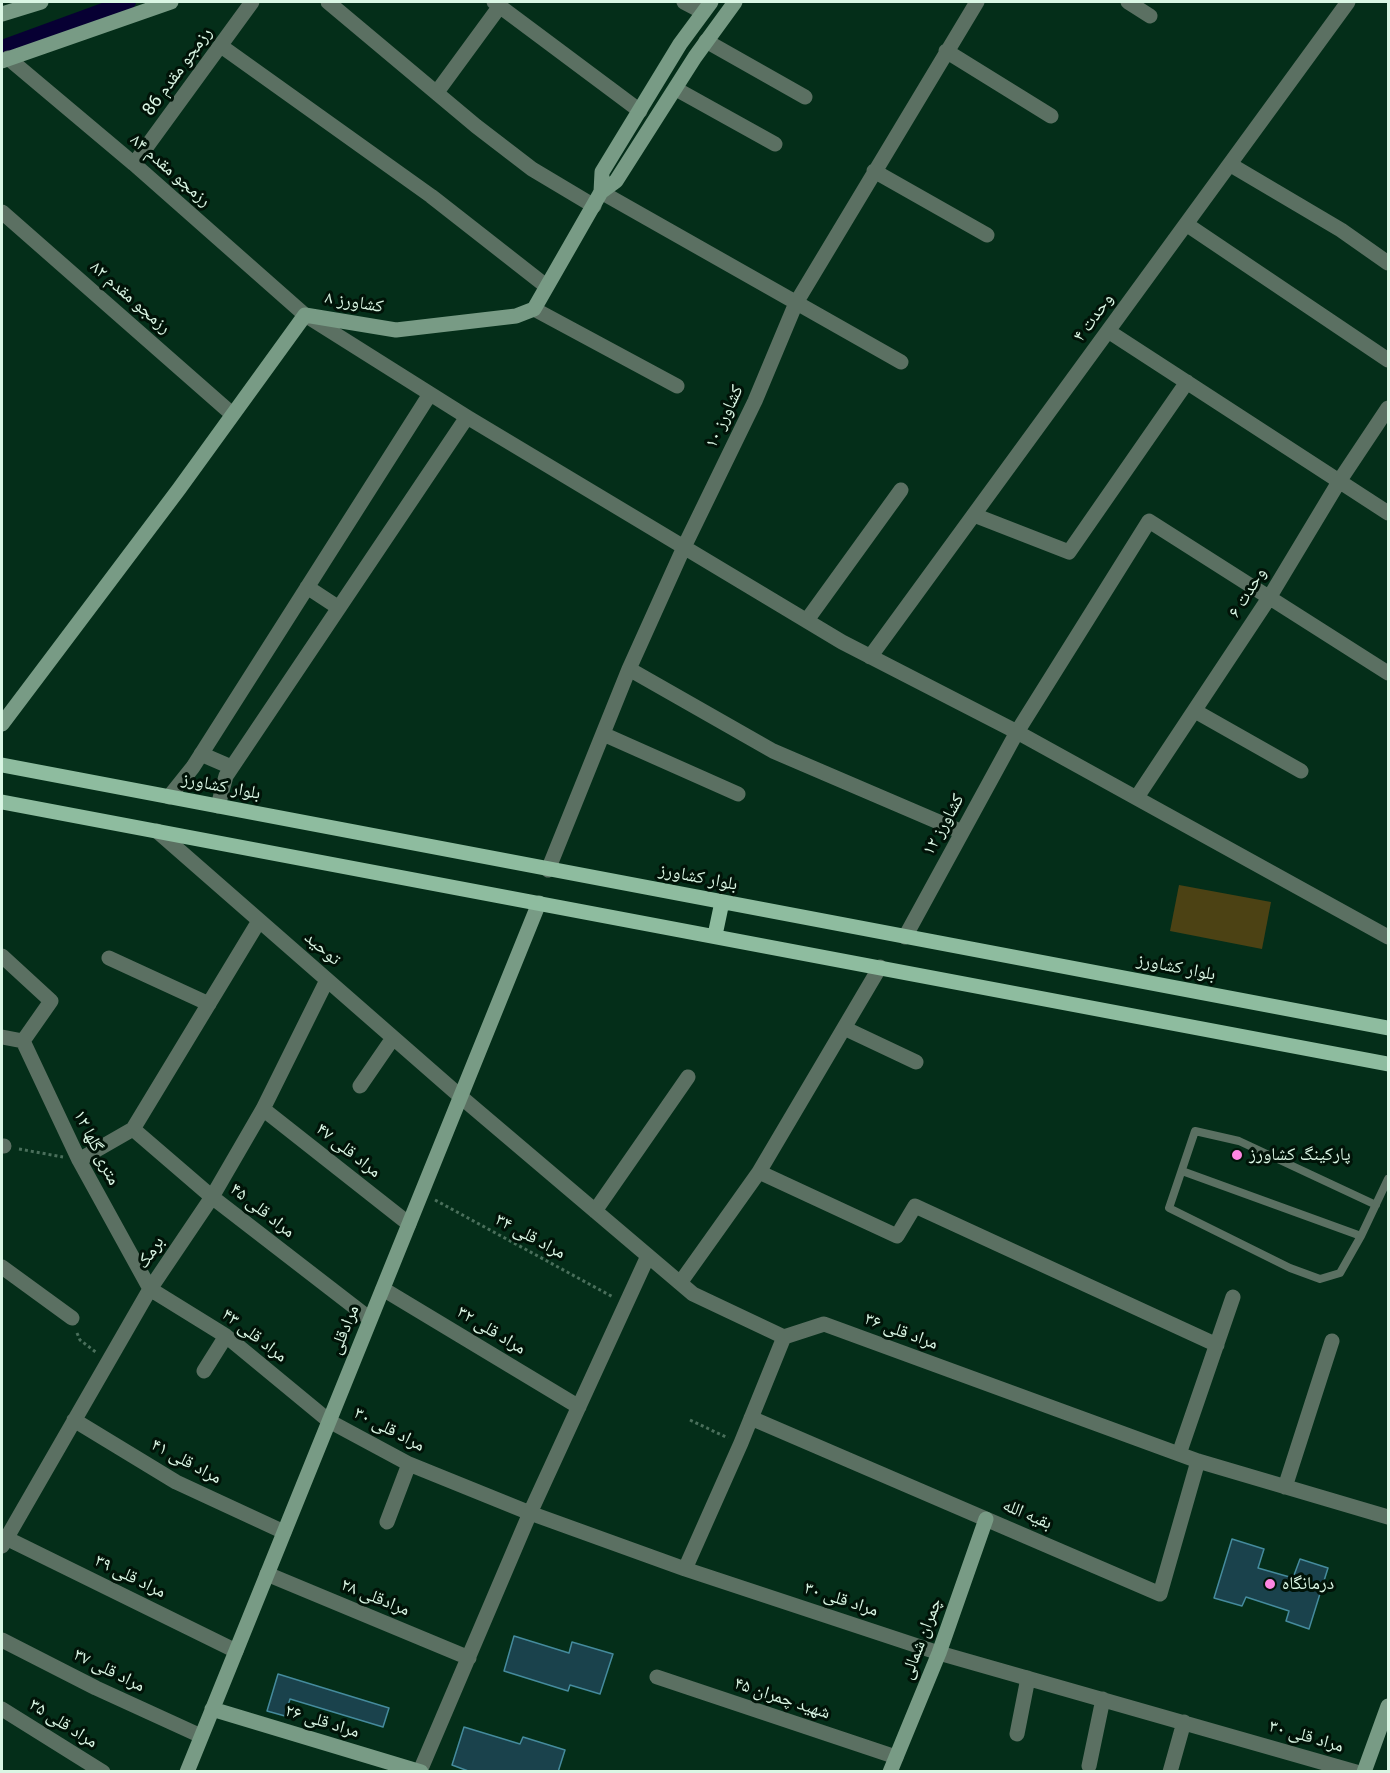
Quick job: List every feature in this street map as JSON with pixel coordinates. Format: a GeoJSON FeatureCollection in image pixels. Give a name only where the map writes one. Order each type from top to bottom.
{"type":"FeatureCollection","features":[{"type":"Feature","properties":{"kind":"main road","name":"بلوار کشاورز"},"geometry":{"type":"LineString","coordinates":[[2,765],[1389,1028]]}},
{"type":"Feature","properties":{"kind":"main road"},"geometry":{"type":"LineString","coordinates":[[2,802],[1389,1064]]}},
{"type":"Feature","properties":{"kind":"main road"},"geometry":{"type":"LineString","coordinates":[[715,935],[722,902]]}},
{"type":"Feature","properties":{"kind":"street"},"geometry":{"type":"LineString","coordinates":[[2,14],[41,2]]}},
{"type":"Feature","properties":{"kind":"street"},"geometry":{"type":"LineString","coordinates":[[5,60],[171,2]]}},
{"type":"Feature","properties":{"kind":"street","name":"رزمجو مقدم 86"},"geometry":{"type":"LineString","coordinates":[[134,164],[252,2]]}},
{"type":"Feature","properties":{"kind":"street"},"geometry":{"type":"LineString","coordinates":[[327,2],[476,126],[532,169],[598,199],[796,303],[901,362]]}},
{"type":"Feature","properties":{"kind":"street"},"geometry":{"type":"LineString","coordinates":[[598,199],[602,172],[680,44],[707,7],[684,2]]}},
{"type":"Feature","properties":{"kind":"street"},"geometry":{"type":"LineString","coordinates":[[677,386],[534,309],[598,199],[616,182],[706,41],[735,2]]}},
{"type":"Feature","properties":{"kind":"street","name":"کشاورز ۱۰"},"geometry":{"type":"LineString","coordinates":[[548,870],[629,669],[684,547],[755,401],[796,303],[977,2]]}},
{"type":"Feature","properties":{"kind":"street"},"geometry":{"type":"LineString","coordinates":[[1128,2],[1150,15]]}},
{"type":"Feature","properties":{"kind":"street","name":"وحدت ۴"},"geometry":{"type":"LineString","coordinates":[[870,657],[1348,2]]}},
{"type":"Feature","properties":{"kind":"street"},"geometry":{"type":"LineString","coordinates":[[437,92],[497,4],[654,122]]}},
{"type":"Feature","properties":{"kind":"street"},"geometry":{"type":"LineString","coordinates":[[706,41],[805,98]]}},
{"type":"Feature","properties":{"kind":"street"},"geometry":{"type":"LineString","coordinates":[[221,46],[431,196],[546,286]]}},
{"type":"Feature","properties":{"kind":"street"},"geometry":{"type":"LineString","coordinates":[[946,51],[1051,116]]}},
{"type":"Feature","properties":{"kind":"street","name":"رزمجو مقدم ۸۴"},"geometry":{"type":"LineString","coordinates":[[5,60],[134,164],[305,315],[467,417],[870,657],[1017,732],[1389,937]]}},
{"type":"Feature","properties":{"kind":"street"},"geometry":{"type":"LineString","coordinates":[[676,89],[775,144]]}},
{"type":"Feature","properties":{"kind":"street"},"geometry":{"type":"LineString","coordinates":[[1230,165],[1341,230],[1389,263]]}},
{"type":"Feature","properties":{"kind":"street"},"geometry":{"type":"LineString","coordinates":[[874,171],[987,235]]}},
{"type":"Feature","properties":{"kind":"street","name":"رزمجو مقدم ۸۲"},"geometry":{"type":"LineString","coordinates":[[2,212],[232,414]]}},
{"type":"Feature","properties":{"kind":"street"},"geometry":{"type":"LineString","coordinates":[[1186,224],[1389,360]]}},
{"type":"Feature","properties":{"kind":"street","name":"کشاورز ۸"},"geometry":{"type":"LineString","coordinates":[[2,724],[179,489],[305,315],[396,330],[516,316],[534,309]]}},
{"type":"Feature","properties":{"kind":"street"},"geometry":{"type":"LineString","coordinates":[[1108,331],[1389,513]]}},
{"type":"Feature","properties":{"kind":"street"},"geometry":{"type":"LineString","coordinates":[[974,515],[1069,552],[1187,382]]}},
{"type":"Feature","properties":{"kind":"street"},"geometry":{"type":"LineString","coordinates":[[169,797],[201,754],[430,394]]}},
{"type":"Feature","properties":{"kind":"street","name":"وحدت ۶"},"geometry":{"type":"LineString","coordinates":[[1137,797],[1269,598],[1340,480],[1389,408]]}},
{"type":"Feature","properties":{"kind":"street"},"geometry":{"type":"LineString","coordinates":[[218,806],[226,776],[231,767],[467,417]]}},
{"type":"Feature","properties":{"kind":"street"},"geometry":{"type":"LineString","coordinates":[[807,620],[901,490]]}},
{"type":"Feature","properties":{"kind":"street","name":"کشاورز ۱۲"},"geometry":{"type":"LineString","coordinates":[[905,937],[1017,732],[1149,521],[1269,598]]}},
{"type":"Feature","properties":{"kind":"street"},"geometry":{"type":"LineString","coordinates":[[307,587],[339,608]]}},
{"type":"Feature","properties":{"kind":"street"},"geometry":{"type":"LineString","coordinates":[[1269,598],[1389,674]]}},
{"type":"Feature","properties":{"kind":"street"},"geometry":{"type":"LineString","coordinates":[[629,669],[773,751],[962,832]]}},
{"type":"Feature","properties":{"kind":"street"},"geometry":{"type":"LineString","coordinates":[[1195,711],[1301,771]]}},
{"type":"Feature","properties":{"kind":"street"},"geometry":{"type":"LineString","coordinates":[[603,734],[738,794]]}},
{"type":"Feature","properties":{"kind":"street"},"geometry":{"type":"LineString","coordinates":[[201,754],[231,767]]}},
{"type":"Feature","properties":{"kind":"street","name":"توحید"},"geometry":{"type":"LineString","coordinates":[[157,831],[461,1097]]}},
{"type":"Feature","properties":{"kind":"street","name":"مرادقلی"},"geometry":{"type":"LineString","coordinates":[[187,1772],[539,903]]}},
{"type":"Feature","properties":{"kind":"street"},"geometry":{"type":"LineString","coordinates":[[79,1160],[134,1129],[259,921]]}},
{"type":"Feature","properties":{"kind":"street"},"geometry":{"type":"LineString","coordinates":[[2,956],[51,1001],[23,1041],[2,1037]]}},
{"type":"Feature","properties":{"kind":"street"},"geometry":{"type":"LineString","coordinates":[[109,958],[209,1004]]}},
{"type":"Feature","properties":{"kind":"street"},"geometry":{"type":"LineString","coordinates":[[680,1283],[759,1172],[880,967]]}},
{"type":"Feature","properties":{"kind":"street","name":"برمک"},"geometry":{"type":"LineString","coordinates":[[4,1542],[150,1289],[212,1197],[263,1109],[327,980]]}},
{"type":"Feature","properties":{"kind":"street"},"geometry":{"type":"LineString","coordinates":[[844,1028],[916,1062]]}},
{"type":"Feature","properties":{"kind":"street"},"geometry":{"type":"LineString","coordinates":[[360,1086],[393,1038]]}},
{"type":"Feature","properties":{"kind":"street","name":"۱۲ متری گلها"},"geometry":{"type":"LineString","coordinates":[[23,1041],[79,1160],[150,1289]]}},
{"type":"Feature","properties":{"kind":"street"},"geometry":{"type":"LineString","coordinates":[[595,1211],[688,1077]]}},
{"type":"Feature","properties":{"kind":"street"},"geometry":{"type":"LineString","coordinates":[[461,1097],[693,1294],[784,1337],[741,1443],[685,1569]]}},
{"type":"Feature","properties":{"kind":"street","name":"مراد قلی ۴۷"},"geometry":{"type":"LineString","coordinates":[[263,1109],[409,1224]]}},
{"type":"Feature","properties":{"kind":"street","name":"مراد قلی ۴۵"},"geometry":{"type":"LineString","coordinates":[[134,1129],[212,1197],[370,1319]]}},
{"type":"Feature","properties":{"kind":"street"},"geometry":{"type":"LineString","coordinates":[[759,1172],[897,1236],[915,1206],[1217,1344]]}},
{"type":"Feature","properties":{"kind":"street"},"geometry":{"type":"LineString","coordinates":[[421,1771],[530,1513],[648,1256]]}},
{"type":"Feature","properties":{"kind":"street"},"geometry":{"type":"LineString","coordinates":[[2,1267],[72,1318]]}},
{"type":"Feature","properties":{"kind":"street","name":"مراد قلی ۳۲"},"geometry":{"type":"LineString","coordinates":[[383,1288],[579,1407]]}},
{"type":"Feature","properties":{"kind":"street","name":"مراد قلی ۴۳"},"geometry":{"type":"LineString","coordinates":[[150,1289],[226,1336],[329,1421]]}},
{"type":"Feature","properties":{"kind":"street"},"geometry":{"type":"LineString","coordinates":[[1179,1454],[1233,1297]]}},
{"type":"Feature","properties":{"kind":"street","name":"مراد قلی ۳۶"},"geometry":{"type":"LineString","coordinates":[[784,1337],[824,1324],[1198,1461],[1389,1517]]}},
{"type":"Feature","properties":{"kind":"street"},"geometry":{"type":"LineString","coordinates":[[204,1371],[226,1336]]}},
{"type":"Feature","properties":{"kind":"street"},"geometry":{"type":"LineString","coordinates":[[1285,1487],[1332,1341]]}},
{"type":"Feature","properties":{"kind":"street","name":"بقیه الله"},"geometry":{"type":"LineString","coordinates":[[751,1418],[1160,1594],[1198,1461]]}},
{"type":"Feature","properties":{"kind":"street","name":"مراد قلی ۴۱"},"geometry":{"type":"LineString","coordinates":[[74,1420],[176,1482],[284,1532]]}},
{"type":"Feature","properties":{"kind":"street","name":"مراد قلی ۳۰"},"geometry":{"type":"LineString","coordinates":[[329,1421],[409,1464],[530,1513],[685,1569],[939,1653],[1356,1772]]}},
{"type":"Feature","properties":{"kind":"street"},"geometry":{"type":"LineString","coordinates":[[387,1522],[409,1464]]}},
{"type":"Feature","properties":{"kind":"street","name":"چمران شمالی"},"geometry":{"type":"LineString","coordinates":[[893,1764],[939,1653],[986,1519]]}},
{"type":"Feature","properties":{"kind":"street","name":"مراد قلی ۳۹"},"geometry":{"type":"LineString","coordinates":[[4,1542],[236,1651]]}},
{"type":"Feature","properties":{"kind":"street","name":"مرادقلی ۲۸"},"geometry":{"type":"LineString","coordinates":[[267,1574],[469,1658]]}},
{"type":"Feature","properties":{"kind":"street","name":"مراد قلی ۳۷"},"geometry":{"type":"LineString","coordinates":[[2,1640],[96,1688],[201,1736]]}},
{"type":"Feature","properties":{"kind":"street","name":"شهید چمران ۴۵"},"geometry":{"type":"LineString","coordinates":[[657,1677],[893,1764]]}},
{"type":"Feature","properties":{"kind":"street"},"geometry":{"type":"LineString","coordinates":[[1017,1734],[1028,1678]]}},
{"type":"Feature","properties":{"kind":"street"},"geometry":{"type":"LineString","coordinates":[[1089,1766],[1103,1699]]}},
{"type":"Feature","properties":{"kind":"street"},"geometry":{"type":"LineString","coordinates":[[1364,1772],[1389,1706]]}},
{"type":"Feature","properties":{"kind":"street","name":"مراد قلی ۳۵"},"geometry":{"type":"LineString","coordinates":[[2,1709],[103,1772]]}},
{"type":"Feature","properties":{"kind":"street","name":"مراد قلی ۲۶"},"geometry":{"type":"LineString","coordinates":[[212,1709],[421,1771]]}},
{"type":"Feature","properties":{"kind":"street"},"geometry":{"type":"LineString","coordinates":[[1170,1772],[1184,1722]]}},
{"type":"Feature","properties":{"kind":"lane"},"geometry":{"type":"LineString","coordinates":[[1376,1205],[1239,1141],[1195,1131],[1169,1208],[1290,1268],[1320,1279],[1340,1273],[1361,1236],[1389,1179]]}},
{"type":"Feature","properties":{"kind":"lane"},"geometry":{"type":"LineString","coordinates":[[1182,1171],[1361,1236]]}},
{"type":"Feature","properties":{"kind":"path"},"geometry":{"type":"LineString","coordinates":[[3,1146],[79,1160]]}},
{"type":"Feature","properties":{"kind":"path","name":"مراد قلی ۳۴"},"geometry":{"type":"LineString","coordinates":[[422,1193],[626,1304]]}},
{"type":"Feature","properties":{"kind":"path"},"geometry":{"type":"LineString","coordinates":[[72,1318],[80,1340],[108,1362]]}},
{"type":"Feature","properties":{"kind":"path"},"geometry":{"type":"LineString","coordinates":[[690,1420],[741,1443]]}},
{"type":"Feature","properties":{"kind":"shaded area"},"geometry":{"type":"Polygon","coordinates":[[[1179,885],[1271,902],[1262,949],[1170,931],[1179,885]]]}},
{"type":"Feature","properties":{"kind":"building","name":"درمانگاه"},"geometry":{"type":"Polygon","coordinates":[[[1232,1539],[1264,1549],[1258,1568],[1293,1578],[1300,1559],[1328,1568],[1309,1629],[1286,1621],[1289,1611],[1246,1597],[1242,1606],[1214,1598],[1232,1539]]]}},
{"type":"Feature","properties":{"kind":"building"},"geometry":{"type":"Polygon","coordinates":[[[514,1636],[569,1653],[572,1642],[613,1654],[600,1694],[570,1685],[568,1691],[504,1671],[514,1636]]]}},
{"type":"Feature","properties":{"kind":"building"},"geometry":{"type":"Polygon","coordinates":[[[278,1674],[389,1708],[383,1727],[290,1699],[285,1716],[267,1711],[278,1674]]]}},
{"type":"Feature","properties":{"kind":"building"},"geometry":{"type":"Polygon","coordinates":[[[464,1727],[520,1744],[523,1737],[565,1750],[558,1772],[471,1772],[452,1765],[464,1727]]]}},
{"type":"Feature","properties":{"kind":"waterway"},"geometry":{"type":"LineString","coordinates":[[2,48],[128,2]]}},
{"type":"Feature","properties":{"kind":"place","name":"پارکینگ کشاورز"},"geometry":{"type":"Point","coordinates":[1237,1155]}},
{"type":"Feature","properties":{"kind":"place","name":"درمانگاه"},"geometry":{"type":"Point","coordinates":[1270,1584]}}]}
